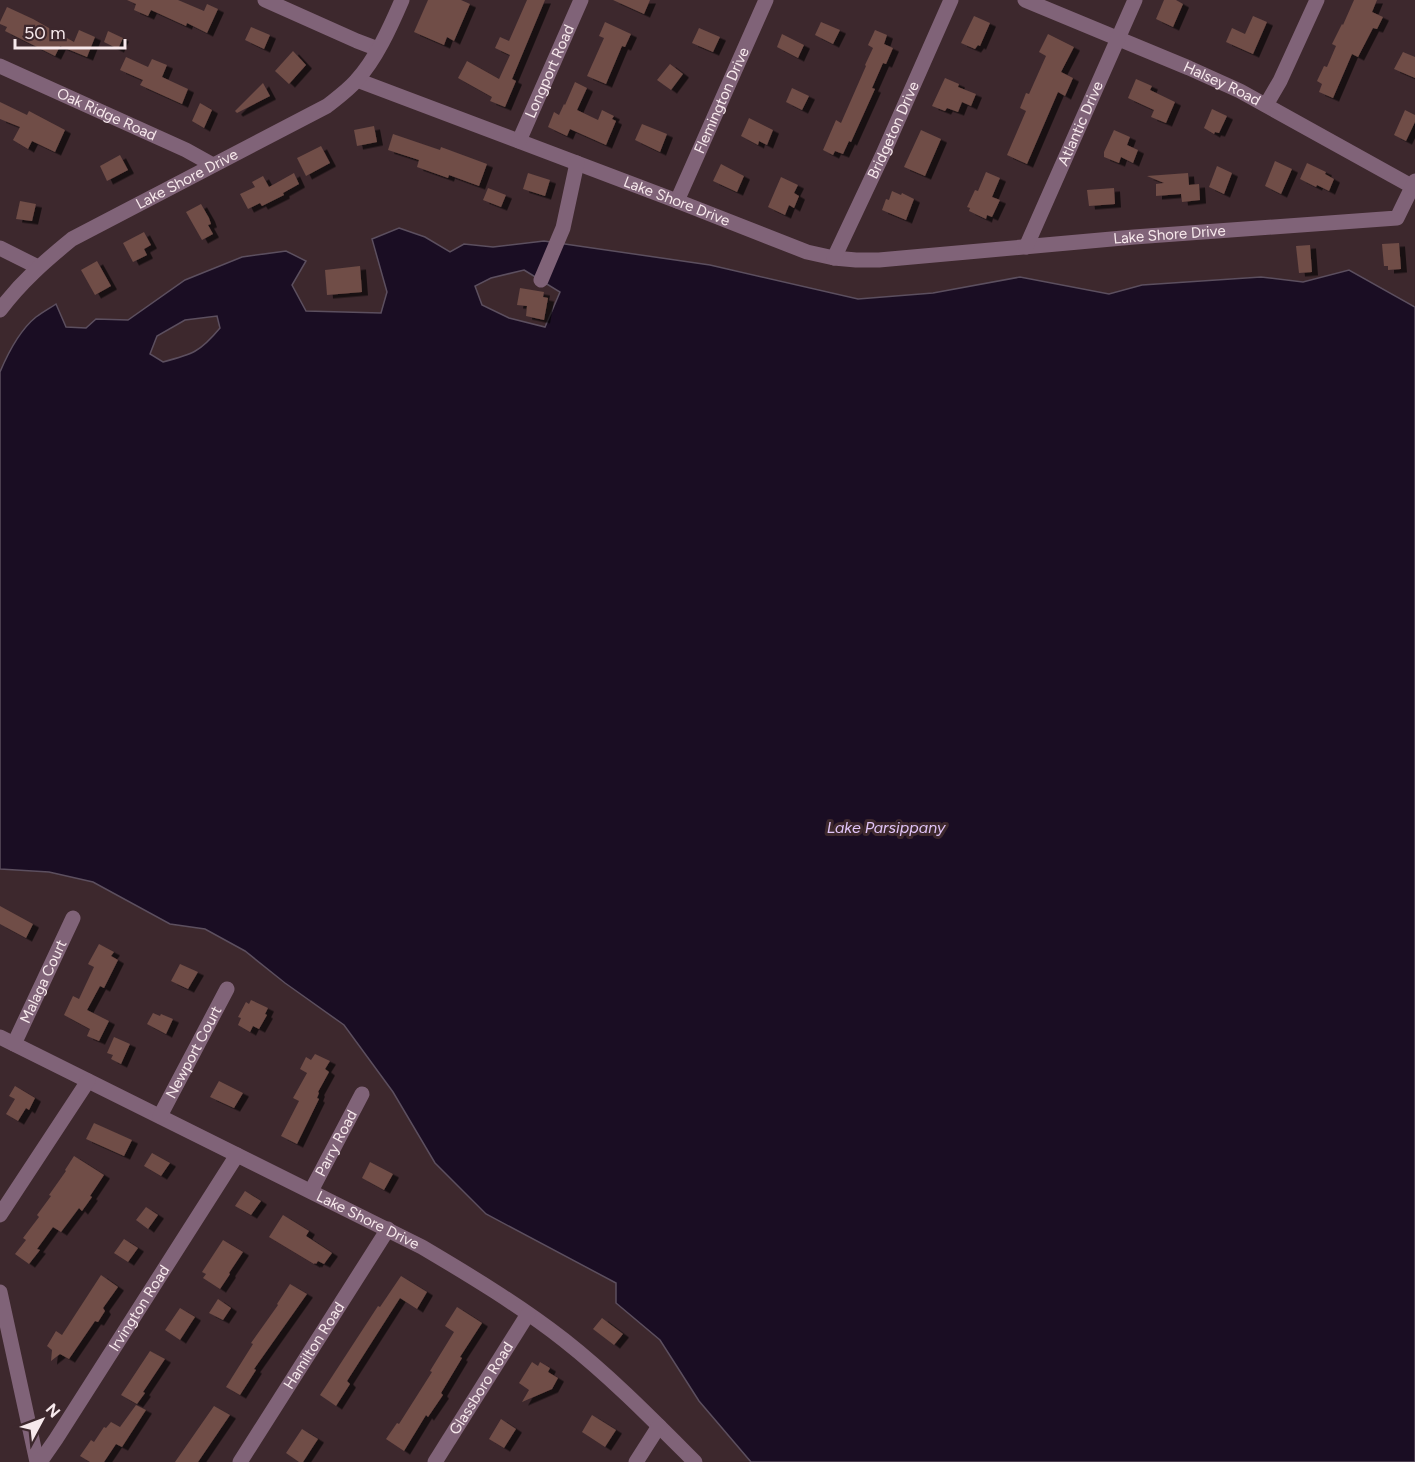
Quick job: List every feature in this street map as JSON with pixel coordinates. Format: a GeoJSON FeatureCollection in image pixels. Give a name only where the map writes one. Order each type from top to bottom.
{"type":"FeatureCollection","features":[{"type":"Feature","properties":{"kind":"street"},"geometry":{"type":"LineString","coordinates":[[264,0],[357,42],[378,49]]}},
{"type":"Feature","properties":{"kind":"street"},"geometry":{"type":"LineString","coordinates":[[357,80],[378,49],[402,0]]}},
{"type":"Feature","properties":{"kind":"street","name":"Longport Road"},"geometry":{"type":"LineString","coordinates":[[519,141],[581,0]]}},
{"type":"Feature","properties":{"kind":"street","name":"Flemington Drive"},"geometry":{"type":"LineString","coordinates":[[677,201],[766,0]]}},
{"type":"Feature","properties":{"kind":"street","name":"Bridgeton Drive"},"geometry":{"type":"LineString","coordinates":[[834,258],[951,0]]}},
{"type":"Feature","properties":{"kind":"street","name":"Halsey Road"},"geometry":{"type":"LineString","coordinates":[[1025,0],[1189,68],[1266,105],[1414,185]]}},
{"type":"Feature","properties":{"kind":"street","name":"Atlantic Drive"},"geometry":{"type":"LineString","coordinates":[[1026,247],[1135,0]]}},
{"type":"Feature","properties":{"kind":"street"},"geometry":{"type":"LineString","coordinates":[[1266,105],[1280,81],[1317,0]]}},
{"type":"Feature","properties":{"kind":"street","name":"Oak Ridge Road"},"geometry":{"type":"LineString","coordinates":[[0,66],[186,150],[213,165]]}},
{"type":"Feature","properties":{"kind":"street","name":"Lake Shore Drive"},"geometry":{"type":"LineString","coordinates":[[0,310],[19,285],[72,239],[327,106],[357,80],[807,252],[834,258],[879,260],[1134,237],[1397,218],[1414,185]]}},
{"type":"Feature","properties":{"kind":"street"},"geometry":{"type":"LineString","coordinates":[[541,280],[563,228],[577,163]]}},
{"type":"Feature","properties":{"kind":"street"},"geometry":{"type":"LineString","coordinates":[[0,248],[38,267]]}},
{"type":"Feature","properties":{"kind":"street","name":"Malaga Court"},"geometry":{"type":"LineString","coordinates":[[7,1041],[73,918]]}},
{"type":"Feature","properties":{"kind":"street","name":"Newport Court"},"geometry":{"type":"LineString","coordinates":[[160,1116],[227,989]]}},
{"type":"Feature","properties":{"kind":"street","name":"Lake Shore Drive"},"geometry":{"type":"LineString","coordinates":[[7,1041],[422,1247],[483,1282],[564,1340],[612,1381],[695,1462]]}},
{"type":"Feature","properties":{"kind":"street"},"geometry":{"type":"LineString","coordinates":[[0,1215],[88,1081]]}},
{"type":"Feature","properties":{"kind":"street","name":"Parry Road"},"geometry":{"type":"LineString","coordinates":[[311,1191],[362,1094]]}},
{"type":"Feature","properties":{"kind":"street","name":"Irvington Road"},"geometry":{"type":"LineString","coordinates":[[38,1462],[56,1439],[237,1155]]}},
{"type":"Feature","properties":{"kind":"street","name":"Hamilton Road"},"geometry":{"type":"LineString","coordinates":[[240,1462],[388,1230]]}},
{"type":"Feature","properties":{"kind":"street"},"geometry":{"type":"LineString","coordinates":[[0,1292],[38,1462]]}},
{"type":"Feature","properties":{"kind":"street","name":"Glassboro Road"},"geometry":{"type":"LineString","coordinates":[[435,1462],[528,1314]]}},
{"type":"Feature","properties":{"kind":"street"},"geometry":{"type":"LineString","coordinates":[[636,1462],[659,1426]]}},
{"type":"Feature","properties":{"kind":"water","name":"Lake Parsippany"},"geometry":{"type":"Polygon","coordinates":[[[399,228],[425,237],[450,252],[464,244],[493,247],[544,241],[710,265],[858,299],[933,293],[1020,277],[1109,294],[1142,285],[1261,277],[1303,282],[1349,270],[1415,307],[1415,1462],[751,1462],[699,1401],[660,1340],[616,1303],[616,1283],[486,1214],[435,1163],[393,1092],[344,1025],[245,951],[205,929],[170,924],[93,882],[49,872],[0,869],[0,372],[15,342],[30,322],[56,304],[66,327],[86,328],[96,319],[128,320],[185,280],[242,257],[286,251],[306,261],[292,285],[306,311],[381,313],[387,292],[372,239],[399,228]],[[524,270],[491,278],[475,286],[482,305],[509,318],[545,327],[560,292],[524,270]],[[217,316],[185,320],[157,336],[150,354],[163,362],[195,351],[220,328],[217,316]]]}},
{"type":"Feature","properties":{"kind":"building"},"geometry":{"type":"Polygon","coordinates":[[[127,0],[178,0],[204,11],[207,4],[218,9],[207,33],[151,10],[148,16],[134,10],[136,4],[127,0]]]}},
{"type":"Feature","properties":{"kind":"building"},"geometry":{"type":"Polygon","coordinates":[[[428,0],[461,0],[470,4],[454,41],[447,37],[444,45],[414,32],[428,0]]]}},
{"type":"Feature","properties":{"kind":"building"},"geometry":{"type":"Polygon","coordinates":[[[527,0],[545,0],[512,79],[516,81],[505,107],[490,101],[492,97],[458,78],[467,61],[499,79],[510,55],[495,48],[500,37],[509,41],[527,0]]]}},
{"type":"Feature","properties":{"kind":"building"},"geometry":{"type":"Polygon","coordinates":[[[613,0],[650,0],[644,14],[613,0]]]}},
{"type":"Feature","properties":{"kind":"building"},"geometry":{"type":"Polygon","coordinates":[[[1164,0],[1176,0],[1183,4],[1173,27],[1156,19],[1164,0]]]}},
{"type":"Feature","properties":{"kind":"building"},"geometry":{"type":"Polygon","coordinates":[[[1354,0],[1377,0],[1372,12],[1383,17],[1377,29],[1373,28],[1358,57],[1352,54],[1333,98],[1319,92],[1322,84],[1317,81],[1324,66],[1327,67],[1336,46],[1332,44],[1354,0]]]}},
{"type":"Feature","properties":{"kind":"building"},"geometry":{"type":"Polygon","coordinates":[[[7,7],[74,42],[79,30],[95,37],[87,57],[60,46],[55,56],[5,31],[7,27],[0,22],[7,7]]]}},
{"type":"Feature","properties":{"kind":"building"},"geometry":{"type":"Polygon","coordinates":[[[974,16],[990,23],[980,46],[978,45],[975,49],[961,43],[974,16]]]}},
{"type":"Feature","properties":{"kind":"building"},"geometry":{"type":"Polygon","coordinates":[[[1253,16],[1267,22],[1253,54],[1226,42],[1232,28],[1245,34],[1253,16]]]}},
{"type":"Feature","properties":{"kind":"building"},"geometry":{"type":"Polygon","coordinates":[[[605,22],[631,34],[625,47],[622,46],[606,84],[587,76],[604,38],[599,36],[605,22]]]}},
{"type":"Feature","properties":{"kind":"building"},"geometry":{"type":"Polygon","coordinates":[[[821,22],[840,30],[833,44],[815,35],[821,22]]]}},
{"type":"Feature","properties":{"kind":"building"},"geometry":{"type":"Polygon","coordinates":[[[251,27],[270,35],[264,49],[245,40],[251,27]]]}},
{"type":"Feature","properties":{"kind":"building"},"geometry":{"type":"Polygon","coordinates":[[[699,28],[720,37],[713,52],[692,43],[699,28]]]}},
{"type":"Feature","properties":{"kind":"building"},"geometry":{"type":"Polygon","coordinates":[[[875,30],[887,35],[884,44],[893,48],[886,64],[883,63],[872,88],[875,89],[851,142],[849,141],[843,154],[835,151],[833,155],[823,150],[836,120],[841,123],[866,66],[873,48],[868,45],[875,30]]]}},
{"type":"Feature","properties":{"kind":"building"},"geometry":{"type":"Polygon","coordinates":[[[108,31],[123,38],[118,49],[104,42],[108,31]]]}},
{"type":"Feature","properties":{"kind":"building"},"geometry":{"type":"Polygon","coordinates":[[[782,34],[804,45],[798,58],[777,47],[782,34]]]}},
{"type":"Feature","properties":{"kind":"building"},"geometry":{"type":"Polygon","coordinates":[[[1048,34],[1074,47],[1061,72],[1073,78],[1065,96],[1058,92],[1027,164],[1007,155],[1026,111],[1020,108],[1046,56],[1039,52],[1048,34]]]}},
{"type":"Feature","properties":{"kind":"building"},"geometry":{"type":"Polygon","coordinates":[[[293,51],[306,65],[289,84],[275,71],[293,51]]]}},
{"type":"Feature","properties":{"kind":"building"},"geometry":{"type":"Polygon","coordinates":[[[1403,52],[1415,57],[1415,78],[1394,69],[1403,52]]]}},
{"type":"Feature","properties":{"kind":"building"},"geometry":{"type":"Polygon","coordinates":[[[126,57],[148,67],[152,59],[167,65],[162,77],[188,89],[182,104],[140,85],[143,80],[120,70],[126,57]]]}},
{"type":"Feature","properties":{"kind":"building"},"geometry":{"type":"Polygon","coordinates":[[[670,64],[683,74],[671,90],[657,80],[670,64]]]}},
{"type":"Feature","properties":{"kind":"building"},"geometry":{"type":"Polygon","coordinates":[[[945,78],[959,84],[958,87],[976,94],[971,106],[962,102],[958,112],[947,108],[945,111],[932,106],[945,78]]]}},
{"type":"Feature","properties":{"kind":"building"},"geometry":{"type":"Polygon","coordinates":[[[1136,79],[1152,86],[1150,90],[1175,102],[1166,123],[1151,117],[1154,110],[1128,98],[1136,79]]]}},
{"type":"Feature","properties":{"kind":"building"},"geometry":{"type":"Polygon","coordinates":[[[575,82],[587,88],[577,110],[598,120],[602,110],[614,116],[612,119],[616,121],[606,145],[570,129],[567,136],[548,127],[554,112],[559,115],[565,105],[575,82]]]}},
{"type":"Feature","properties":{"kind":"building"},"geometry":{"type":"Polygon","coordinates":[[[263,83],[270,96],[237,113],[235,111],[263,83]]]}},
{"type":"Feature","properties":{"kind":"building"},"geometry":{"type":"Polygon","coordinates":[[[792,88],[809,96],[802,110],[786,102],[792,88]]]}},
{"type":"Feature","properties":{"kind":"building"},"geometry":{"type":"Polygon","coordinates":[[[0,102],[27,115],[29,111],[65,130],[55,152],[32,141],[28,149],[13,140],[20,127],[0,119],[0,102]]]}},
{"type":"Feature","properties":{"kind":"building"},"geometry":{"type":"Polygon","coordinates":[[[200,103],[212,110],[204,128],[192,121],[200,103]]]}},
{"type":"Feature","properties":{"kind":"building"},"geometry":{"type":"Polygon","coordinates":[[[1212,109],[1227,116],[1219,133],[1214,134],[1204,128],[1212,109]]]}},
{"type":"Feature","properties":{"kind":"building"},"geometry":{"type":"Polygon","coordinates":[[[1405,110],[1415,115],[1415,122],[1406,141],[1394,135],[1405,110]]]}},
{"type":"Feature","properties":{"kind":"building"},"geometry":{"type":"Polygon","coordinates":[[[749,118],[773,130],[767,145],[759,141],[758,145],[741,136],[749,118]]]}},
{"type":"Feature","properties":{"kind":"building"},"geometry":{"type":"Polygon","coordinates":[[[642,124],[667,134],[660,152],[635,140],[642,124]]]}},
{"type":"Feature","properties":{"kind":"building"},"geometry":{"type":"Polygon","coordinates":[[[374,126],[377,142],[357,146],[354,130],[374,126]]]}},
{"type":"Feature","properties":{"kind":"building"},"geometry":{"type":"Polygon","coordinates":[[[921,130],[941,139],[925,176],[904,167],[921,130]]]}},
{"type":"Feature","properties":{"kind":"building"},"geometry":{"type":"Polygon","coordinates":[[[1114,130],[1130,137],[1127,145],[1138,150],[1133,163],[1121,157],[1119,163],[1104,157],[1114,130]]]}},
{"type":"Feature","properties":{"kind":"building"},"geometry":{"type":"Polygon","coordinates":[[[393,134],[440,150],[441,147],[487,164],[479,186],[417,167],[419,160],[388,150],[393,134]]]}},
{"type":"Feature","properties":{"kind":"building"},"geometry":{"type":"Polygon","coordinates":[[[321,146],[330,163],[306,176],[297,158],[321,146]]]}},
{"type":"Feature","properties":{"kind":"building"},"geometry":{"type":"Polygon","coordinates":[[[120,155],[128,170],[107,181],[100,166],[120,155]]]}},
{"type":"Feature","properties":{"kind":"building"},"geometry":{"type":"Polygon","coordinates":[[[1275,161],[1292,169],[1281,194],[1265,186],[1275,161]]]}},
{"type":"Feature","properties":{"kind":"building"},"geometry":{"type":"Polygon","coordinates":[[[1307,163],[1326,172],[1325,174],[1334,179],[1329,191],[1300,179],[1307,163]]]}},
{"type":"Feature","properties":{"kind":"building"},"geometry":{"type":"Polygon","coordinates":[[[721,164],[744,176],[737,192],[713,181],[721,164]]]}},
{"type":"Feature","properties":{"kind":"building"},"geometry":{"type":"Polygon","coordinates":[[[1217,166],[1232,173],[1224,194],[1209,187],[1217,166]]]}},
{"type":"Feature","properties":{"kind":"building"},"geometry":{"type":"Polygon","coordinates":[[[986,172],[1000,178],[992,197],[1000,200],[992,217],[987,215],[986,219],[969,211],[970,208],[967,207],[975,190],[978,191],[986,172]]]}},
{"type":"Feature","properties":{"kind":"building"},"geometry":{"type":"Polygon","coordinates":[[[294,173],[299,184],[262,206],[260,203],[248,209],[240,194],[255,187],[252,182],[263,176],[269,187],[294,173]]]}},
{"type":"Feature","properties":{"kind":"building"},"geometry":{"type":"Polygon","coordinates":[[[528,173],[550,180],[545,196],[523,189],[528,173]]]}},
{"type":"Feature","properties":{"kind":"building"},"geometry":{"type":"Polygon","coordinates":[[[1188,173],[1189,185],[1199,184],[1200,200],[1182,202],[1181,194],[1156,196],[1156,184],[1164,183],[1147,176],[1188,173]]]}},
{"type":"Feature","properties":{"kind":"building"},"geometry":{"type":"Polygon","coordinates":[[[781,177],[798,185],[794,193],[799,196],[794,208],[789,205],[785,215],[768,207],[781,177]]]}},
{"type":"Feature","properties":{"kind":"building"},"geometry":{"type":"Polygon","coordinates":[[[488,188],[506,195],[501,207],[483,200],[488,188]]]}},
{"type":"Feature","properties":{"kind":"building"},"geometry":{"type":"Polygon","coordinates":[[[1114,188],[1115,204],[1089,206],[1087,190],[1114,188]]]}},
{"type":"Feature","properties":{"kind":"building"},"geometry":{"type":"Polygon","coordinates":[[[892,191],[914,199],[906,220],[882,210],[892,191]]]}},
{"type":"Feature","properties":{"kind":"building"},"geometry":{"type":"Polygon","coordinates":[[[20,201],[36,204],[32,221],[16,219],[20,201]]]}},
{"type":"Feature","properties":{"kind":"building"},"geometry":{"type":"Polygon","coordinates":[[[201,204],[209,218],[211,224],[208,225],[213,234],[202,240],[186,212],[201,204]]]}},
{"type":"Feature","properties":{"kind":"building"},"geometry":{"type":"Polygon","coordinates":[[[144,232],[151,245],[144,249],[147,255],[133,262],[123,243],[144,232]]]}},
{"type":"Feature","properties":{"kind":"building"},"geometry":{"type":"Polygon","coordinates":[[[1399,243],[1401,269],[1388,270],[1388,266],[1384,266],[1382,244],[1399,243]]]}},
{"type":"Feature","properties":{"kind":"building"},"geometry":{"type":"Polygon","coordinates":[[[1310,245],[1312,272],[1299,273],[1296,246],[1310,245]]]}},
{"type":"Feature","properties":{"kind":"building"},"geometry":{"type":"Polygon","coordinates":[[[97,261],[111,286],[95,295],[81,270],[97,261]]]}},
{"type":"Feature","properties":{"kind":"building"},"geometry":{"type":"Polygon","coordinates":[[[360,266],[362,292],[327,295],[325,270],[360,266]]]}},
{"type":"Feature","properties":{"kind":"building"},"geometry":{"type":"Polygon","coordinates":[[[520,288],[544,292],[543,297],[548,298],[544,320],[526,316],[527,306],[517,305],[520,288]]]}},
{"type":"Feature","properties":{"kind":"building"},"geometry":{"type":"Polygon","coordinates":[[[0,906],[33,924],[26,938],[0,924],[0,906]]]}},
{"type":"Feature","properties":{"kind":"building"},"geometry":{"type":"Polygon","coordinates":[[[99,944],[114,952],[111,956],[118,960],[104,988],[100,986],[87,1010],[109,1021],[99,1041],[87,1036],[90,1029],[64,1015],[73,996],[79,999],[94,967],[88,964],[99,944]]]}},
{"type":"Feature","properties":{"kind":"building"},"geometry":{"type":"Polygon","coordinates":[[[180,964],[198,972],[188,989],[171,981],[180,964]]]}},
{"type":"Feature","properties":{"kind":"building"},"geometry":{"type":"Polygon","coordinates":[[[251,1000],[268,1008],[265,1014],[267,1015],[259,1029],[253,1026],[250,1032],[238,1025],[241,1018],[238,1017],[246,1002],[249,1004],[251,1000]]]}},
{"type":"Feature","properties":{"kind":"building"},"geometry":{"type":"Polygon","coordinates":[[[153,1013],[173,1019],[166,1034],[147,1024],[153,1013]]]}},
{"type":"Feature","properties":{"kind":"building"},"geometry":{"type":"Polygon","coordinates":[[[114,1037],[130,1044],[121,1064],[111,1059],[113,1055],[107,1053],[114,1037]]]}},
{"type":"Feature","properties":{"kind":"building"},"geometry":{"type":"Polygon","coordinates":[[[315,1054],[330,1061],[325,1069],[329,1072],[318,1092],[317,1098],[319,1099],[297,1144],[281,1136],[299,1101],[293,1098],[307,1073],[300,1069],[306,1057],[311,1060],[315,1054]]]}},
{"type":"Feature","properties":{"kind":"building"},"geometry":{"type":"Polygon","coordinates":[[[219,1081],[243,1093],[234,1108],[210,1097],[219,1081]]]}},
{"type":"Feature","properties":{"kind":"building"},"geometry":{"type":"Polygon","coordinates":[[[15,1086],[35,1098],[29,1110],[26,1108],[18,1121],[6,1114],[15,1099],[9,1096],[15,1086]]]}},
{"type":"Feature","properties":{"kind":"building"},"geometry":{"type":"Polygon","coordinates":[[[94,1123],[132,1140],[124,1156],[86,1139],[94,1123]]]}},
{"type":"Feature","properties":{"kind":"building"},"geometry":{"type":"Polygon","coordinates":[[[152,1153],[170,1163],[161,1176],[144,1166],[152,1153]]]}},
{"type":"Feature","properties":{"kind":"building"},"geometry":{"type":"Polygon","coordinates":[[[74,1156],[104,1175],[82,1211],[79,1208],[61,1232],[53,1227],[29,1264],[15,1254],[26,1240],[23,1238],[39,1217],[37,1215],[74,1156]]]}},
{"type":"Feature","properties":{"kind":"building"},"geometry":{"type":"Polygon","coordinates":[[[370,1162],[393,1174],[384,1190],[362,1178],[370,1162]]]}},
{"type":"Feature","properties":{"kind":"building"},"geometry":{"type":"Polygon","coordinates":[[[245,1191],[261,1201],[251,1215],[235,1206],[245,1191]]]}},
{"type":"Feature","properties":{"kind":"building"},"geometry":{"type":"Polygon","coordinates":[[[146,1207],[158,1215],[148,1229],[136,1220],[146,1207]]]}},
{"type":"Feature","properties":{"kind":"building"},"geometry":{"type":"Polygon","coordinates":[[[283,1215],[309,1231],[306,1236],[332,1253],[324,1264],[318,1261],[314,1264],[269,1237],[283,1215]]]}},
{"type":"Feature","properties":{"kind":"building"},"geometry":{"type":"Polygon","coordinates":[[[124,1239],[138,1248],[128,1262],[114,1253],[124,1239]]]}},
{"type":"Feature","properties":{"kind":"building"},"geometry":{"type":"Polygon","coordinates":[[[223,1240],[243,1252],[220,1289],[203,1278],[206,1274],[202,1272],[223,1240]]]}},
{"type":"Feature","properties":{"kind":"building"},"geometry":{"type":"Polygon","coordinates":[[[101,1275],[118,1287],[103,1308],[105,1311],[98,1322],[95,1321],[69,1359],[60,1354],[51,1361],[52,1350],[47,1346],[56,1331],[62,1335],[101,1275]]]}},
{"type":"Feature","properties":{"kind":"building"},"geometry":{"type":"Polygon","coordinates":[[[401,1276],[427,1292],[417,1309],[400,1298],[347,1381],[350,1384],[336,1406],[320,1395],[378,1306],[380,1307],[401,1276]]]}},
{"type":"Feature","properties":{"kind":"building"},"geometry":{"type":"Polygon","coordinates":[[[290,1284],[307,1294],[254,1369],[256,1370],[240,1395],[226,1387],[253,1344],[251,1343],[290,1284]]]}},
{"type":"Feature","properties":{"kind":"building"},"geometry":{"type":"Polygon","coordinates":[[[218,1299],[231,1308],[223,1320],[209,1313],[218,1299]]]}},
{"type":"Feature","properties":{"kind":"building"},"geometry":{"type":"Polygon","coordinates":[[[457,1307],[482,1323],[460,1357],[462,1358],[441,1393],[443,1395],[428,1417],[426,1415],[404,1451],[386,1439],[397,1423],[399,1424],[454,1332],[445,1326],[457,1307]]]}},
{"type":"Feature","properties":{"kind":"building"},"geometry":{"type":"Polygon","coordinates":[[[180,1308],[195,1317],[180,1340],[165,1330],[180,1308]]]}},
{"type":"Feature","properties":{"kind":"building"},"geometry":{"type":"Polygon","coordinates":[[[602,1318],[623,1334],[614,1345],[593,1329],[602,1318]]]}},
{"type":"Feature","properties":{"kind":"building"},"geometry":{"type":"Polygon","coordinates":[[[150,1351],[165,1359],[137,1404],[121,1395],[150,1351]]]}},
{"type":"Feature","properties":{"kind":"building"},"geometry":{"type":"Polygon","coordinates":[[[532,1362],[538,1366],[540,1362],[550,1368],[548,1372],[558,1378],[552,1389],[522,1402],[529,1390],[519,1383],[532,1362]]]}},
{"type":"Feature","properties":{"kind":"building"},"geometry":{"type":"Polygon","coordinates":[[[136,1405],[146,1410],[122,1447],[116,1444],[104,1462],[90,1462],[80,1456],[91,1440],[94,1442],[104,1427],[106,1428],[111,1422],[120,1427],[136,1405]]]}},
{"type":"Feature","properties":{"kind":"building"},"geometry":{"type":"Polygon","coordinates":[[[214,1406],[230,1415],[198,1462],[175,1462],[214,1406]]]}},
{"type":"Feature","properties":{"kind":"building"},"geometry":{"type":"Polygon","coordinates":[[[592,1415],[616,1430],[605,1447],[582,1432],[592,1415]]]}},
{"type":"Feature","properties":{"kind":"building"},"geometry":{"type":"Polygon","coordinates":[[[501,1419],[516,1429],[504,1448],[489,1439],[501,1419]]]}},
{"type":"Feature","properties":{"kind":"building"},"geometry":{"type":"Polygon","coordinates":[[[302,1429],[318,1439],[303,1462],[299,1462],[286,1453],[302,1429]]]}}]}
